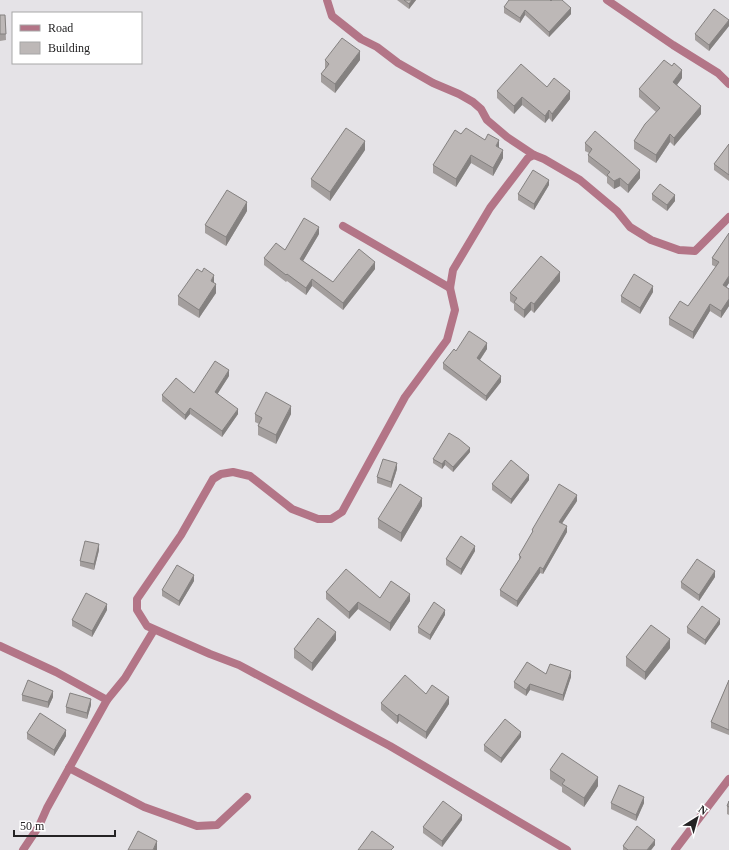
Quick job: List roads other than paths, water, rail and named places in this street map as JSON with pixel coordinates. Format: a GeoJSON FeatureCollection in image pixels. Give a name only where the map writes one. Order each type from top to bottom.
{"type":"FeatureCollection","features":[{"type":"Feature","properties":{"kind":"street"},"geometry":{"type":"LineString","coordinates":[[327,0],[332,16],[360,39],[433,83],[459,94],[473,102],[481,109],[487,120],[507,137],[534,155],[544,159],[580,180],[617,211],[630,227],[651,240],[679,250],[695,251],[729,217]]}},
{"type":"Feature","properties":{"kind":"street"},"geometry":{"type":"LineString","coordinates":[[607,0],[673,45],[718,73],[729,84]]}},
{"type":"Feature","properties":{"kind":"street"},"geometry":{"type":"LineString","coordinates":[[534,155],[528,158],[490,208],[453,270],[450,288],[455,310],[447,340],[405,397],[342,512],[331,519],[318,519],[292,509],[250,476],[234,472],[221,474],[214,479],[181,535],[137,599],[137,610],[147,626],[154,630],[239,665],[390,746],[567,850]]}},
{"type":"Feature","properties":{"kind":"street"},"geometry":{"type":"LineString","coordinates":[[344,226],[450,288]]}},
{"type":"Feature","properties":{"kind":"street"},"geometry":{"type":"LineString","coordinates":[[23,850],[39,826],[47,808],[107,700],[125,678],[154,630]]}},
{"type":"Feature","properties":{"kind":"street"},"geometry":{"type":"LineString","coordinates":[[0,646],[56,672],[107,700]]}},
{"type":"Feature","properties":{"kind":"street"},"geometry":{"type":"LineString","coordinates":[[69,768],[144,807],[197,826],[217,825],[246,797]]}},
{"type":"Feature","properties":{"kind":"street"},"geometry":{"type":"LineString","coordinates":[[675,850],[729,779]]}}]}
